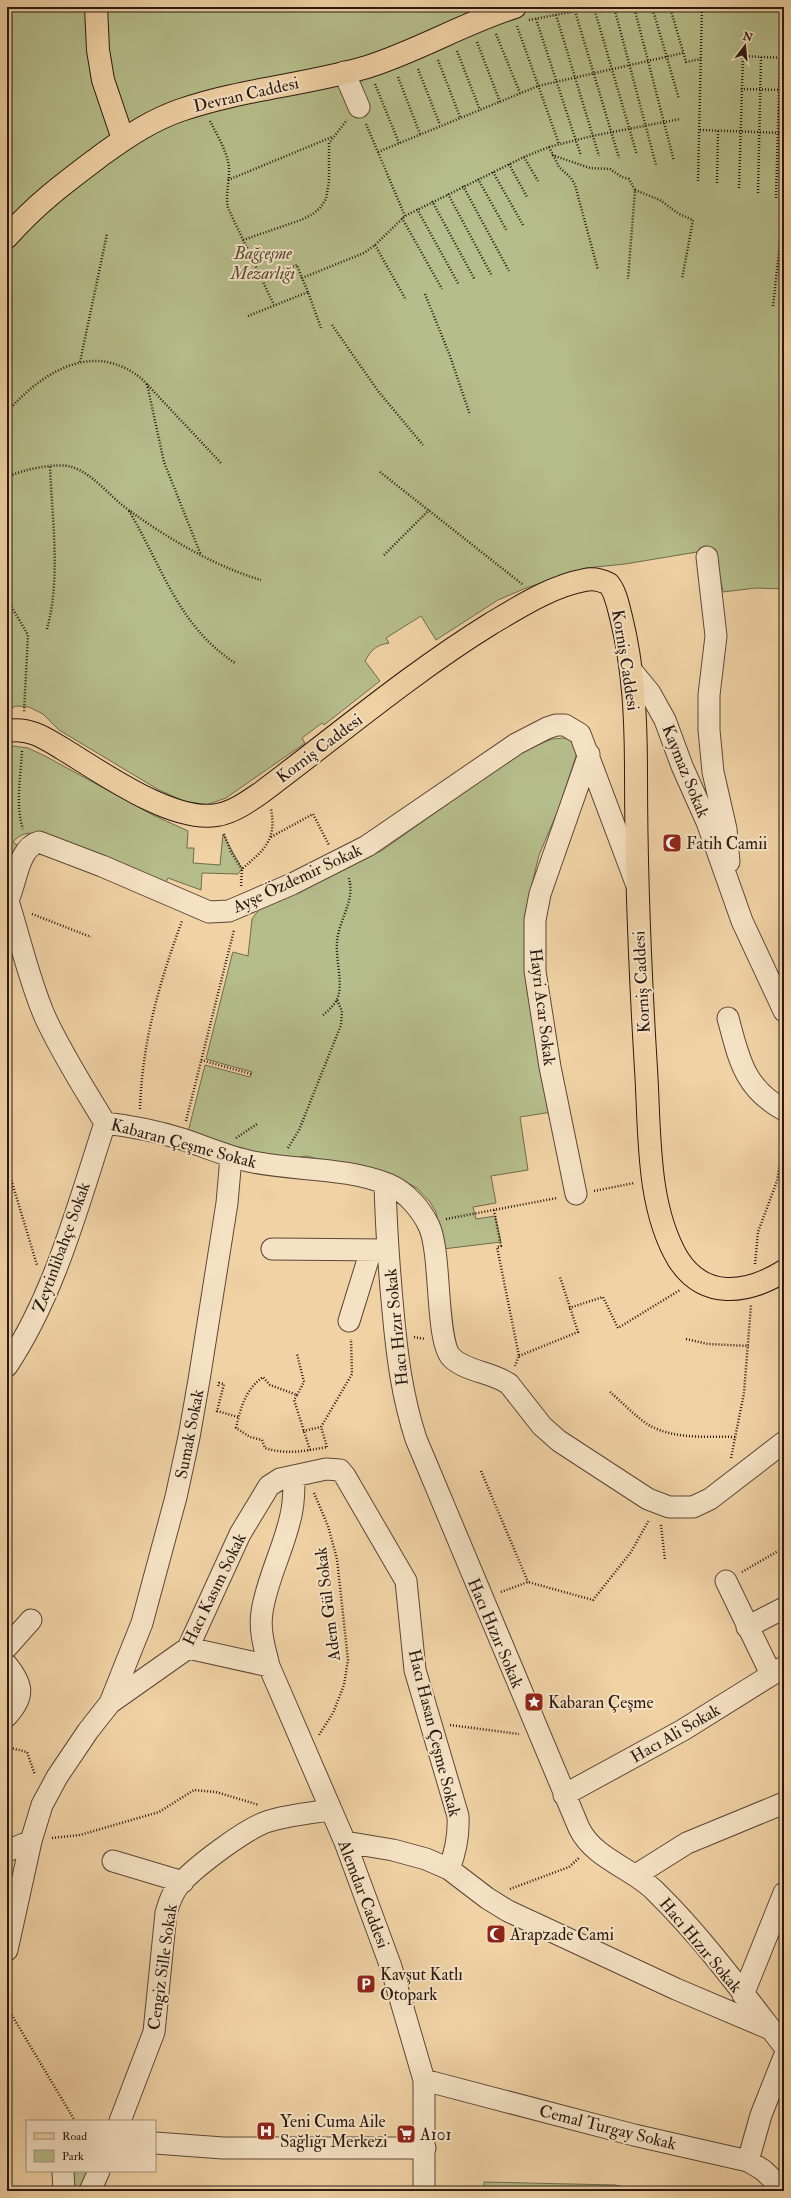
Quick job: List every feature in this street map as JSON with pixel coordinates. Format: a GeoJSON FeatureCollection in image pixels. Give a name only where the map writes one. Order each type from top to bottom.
{"type":"FeatureCollection","features":[{"type":"Feature","properties":{"kind":"main road"},"geometry":{"type":"LineString","coordinates":[[96,7],[98,50],[103,80],[123,139]]}},
{"type":"Feature","properties":{"kind":"main road","name":"Devran Caddesi"},"geometry":{"type":"LineString","coordinates":[[7,237],[43,199],[123,139],[155,120],[202,104],[267,88],[344,72],[386,60],[478,20],[515,7]]}},
{"type":"Feature","properties":{"kind":"main road","name":"Korniş Caddesi"},"geometry":{"type":"LineString","coordinates":[[15,730],[42,737],[156,802],[190,814],[205,817],[216,816],[235,809],[267,788],[453,648],[538,597],[585,580],[594,579],[609,584],[613,589],[620,614],[631,670],[636,728],[636,884],[654,1180],[661,1218],[679,1260],[696,1280],[713,1289],[752,1286],[770,1280],[784,1271]]}},
{"type":"Feature","properties":{"kind":"street"},"geometry":{"type":"LineString","coordinates":[[344,72],[358,107]]}},
{"type":"Feature","properties":{"kind":"street"},"geometry":{"type":"LineString","coordinates":[[707,557],[716,636],[709,695],[710,747],[713,772],[726,829],[732,897]]}},
{"type":"Feature","properties":{"kind":"street","name":"Kaymaz Sokak"},"geometry":{"type":"LineString","coordinates":[[631,670],[650,693],[665,720],[682,766],[707,822],[732,897],[748,936],[783,1007]]}},
{"type":"Feature","properties":{"kind":"street","name":"Ayşe Özdemir Sokak"},"geometry":{"type":"LineString","coordinates":[[29,847],[39,842],[213,912],[229,911],[339,861],[388,833],[516,744],[556,725],[572,729],[580,734],[589,754],[636,884]]}},
{"type":"Feature","properties":{"kind":"street","name":"Hayri Acar Sokak"},"geometry":{"type":"LineString","coordinates":[[576,1194],[550,1067],[535,971],[534,942],[535,920],[540,894],[589,754]]}},
{"type":"Feature","properties":{"kind":"street"},"geometry":{"type":"LineString","coordinates":[[8,903],[24,855],[29,847]]}},
{"type":"Feature","properties":{"kind":"street","name":"Kabaran Çeşme Sokak"},"geometry":{"type":"LineString","coordinates":[[8,903],[45,1016],[59,1045],[105,1123],[140,1127],[181,1139],[231,1157],[274,1166],[342,1172],[385,1183],[407,1197],[415,1205],[427,1222],[435,1247],[446,1349],[456,1362],[502,1379],[509,1384]]}},
{"type":"Feature","properties":{"kind":"street"},"geometry":{"type":"LineString","coordinates":[[728,1018],[737,1052],[749,1081],[767,1099],[784,1110]]}},
{"type":"Feature","properties":{"kind":"street","name":"Zeytinlibahçe Sokak"},"geometry":{"type":"LineString","coordinates":[[7,1366],[28,1333],[45,1293],[71,1227],[105,1123]]}},
{"type":"Feature","properties":{"kind":"street","name":"Sumak Sokak"},"geometry":{"type":"LineString","coordinates":[[110,1703],[142,1623],[176,1497],[199,1380],[227,1203],[231,1157]]}},
{"type":"Feature","properties":{"kind":"street","name":"Hacı Hızır Sokak"},"geometry":{"type":"LineString","coordinates":[[385,1183],[379,1250],[404,1400],[416,1439],[539,1737],[583,1838],[591,1846],[653,1889],[696,1934],[784,2046]]}},
{"type":"Feature","properties":{"kind":"street"},"geometry":{"type":"LineString","coordinates":[[272,1249],[379,1250],[349,1321]]}},
{"type":"Feature","properties":{"kind":"street"},"geometry":{"type":"LineString","coordinates":[[509,1384],[542,1426],[559,1441],[658,1504],[681,1508],[706,1501],[784,1442]]}},
{"type":"Feature","properties":{"kind":"street"},"geometry":{"type":"LineString","coordinates":[[300,1475],[334,1468]]}},
{"type":"Feature","properties":{"kind":"street","name":"Hacı Hasan Çeşme Sokak"},"geometry":{"type":"LineString","coordinates":[[334,1468],[340,1470],[345,1476],[406,1581],[413,1658],[458,1816],[459,1833],[456,1852],[449,1869]]}},
{"type":"Feature","properties":{"kind":"street","name":"Hacı Kasım Sokak"},"geometry":{"type":"LineString","coordinates":[[7,1950],[32,1841],[44,1800],[57,1777],[110,1703],[188,1648],[240,1534],[263,1495],[275,1481],[300,1475]]}},
{"type":"Feature","properties":{"kind":"street","name":"Alemdar Caddesi"},"geometry":{"type":"LineString","coordinates":[[300,1475],[294,1495],[290,1520],[271,1576],[262,1613],[261,1627],[268,1666],[345,1842],[391,1967],[424,2080],[424,2191]]}},
{"type":"Feature","properties":{"kind":"street"},"geometry":{"type":"LineString","coordinates":[[726,1581],[747,1627],[778,1671]]}},
{"type":"Feature","properties":{"kind":"street"},"geometry":{"type":"LineString","coordinates":[[747,1627],[784,1608]]}},
{"type":"Feature","properties":{"kind":"street"},"geometry":{"type":"LineString","coordinates":[[7,1647],[31,1620]]}},
{"type":"Feature","properties":{"kind":"street"},"geometry":{"type":"LineString","coordinates":[[188,1648],[268,1666]]}},
{"type":"Feature","properties":{"kind":"street"},"geometry":{"type":"LineString","coordinates":[[7,1665],[20,1683],[20,1692],[17,1701],[7,1716]]}},
{"type":"Feature","properties":{"kind":"street","name":"Hacı Ali Sokak"},"geometry":{"type":"LineString","coordinates":[[564,1795],[683,1730],[778,1671]]}},
{"type":"Feature","properties":{"kind":"street"},"geometry":{"type":"LineString","coordinates":[[636,1876],[687,1843],[784,1803]]}},
{"type":"Feature","properties":{"kind":"street","name":"Cengiz Sille Sokak"},"geometry":{"type":"LineString","coordinates":[[120,2120],[151,2041],[166,1913],[173,1894],[183,1882],[237,1837],[261,1824],[282,1817],[330,1810]]}},
{"type":"Feature","properties":{"kind":"street"},"geometry":{"type":"LineString","coordinates":[[7,1851],[32,1841]]}},
{"type":"Feature","properties":{"kind":"street"},"geometry":{"type":"LineString","coordinates":[[345,1842],[410,1854],[449,1869],[487,1898],[508,1911],[669,1985],[771,2029]]}},
{"type":"Feature","properties":{"kind":"street"},"geometry":{"type":"LineString","coordinates":[[113,1862],[183,1882]]}},
{"type":"Feature","properties":{"kind":"street"},"geometry":{"type":"LineString","coordinates":[[744,1995],[784,1893]]}},
{"type":"Feature","properties":{"kind":"street"},"geometry":{"type":"LineString","coordinates":[[748,2161],[764,2108],[784,2057]]}},
{"type":"Feature","properties":{"kind":"street","name":"Cemal Turgay Sokak"},"geometry":{"type":"LineString","coordinates":[[424,2080],[634,2135],[748,2161],[763,2170],[784,2190]]}},
{"type":"Feature","properties":{"kind":"street"},"geometry":{"type":"LineString","coordinates":[[156,2143],[223,2148],[425,2148]]}},
{"type":"Feature","properties":{"kind":"street"},"geometry":{"type":"LineString","coordinates":[[63,2172],[64,2191]]}},
{"type":"Feature","properties":{"kind":"street"},"geometry":{"type":"LineString","coordinates":[[90,2191],[99,2172]]}},
{"type":"Feature","properties":{"kind":"path"},"geometry":{"type":"LineString","coordinates":[[559,144],[516,24],[596,7],[611,69],[637,155]]}},
{"type":"Feature","properties":{"kind":"path"},"geometry":{"type":"LineString","coordinates":[[614,7],[656,165]]}},
{"type":"Feature","properties":{"kind":"path"},"geometry":{"type":"LineString","coordinates":[[634,7],[674,161]]}},
{"type":"Feature","properties":{"kind":"path"},"geometry":{"type":"LineString","coordinates":[[652,7],[679,99]]}},
{"type":"Feature","properties":{"kind":"path"},"geometry":{"type":"LineString","coordinates":[[670,7],[686,62],[701,59]]}},
{"type":"Feature","properties":{"kind":"path"},"geometry":{"type":"LineString","coordinates":[[698,181],[702,7]]}},
{"type":"Feature","properties":{"kind":"path"},"geometry":{"type":"LineString","coordinates":[[575,11],[619,158]]}},
{"type":"Feature","properties":{"kind":"path"},"geometry":{"type":"LineString","coordinates":[[556,15],[598,156]]}},
{"type":"Feature","properties":{"kind":"path"},"geometry":{"type":"LineString","coordinates":[[536,19],[581,156]]}},
{"type":"Feature","properties":{"kind":"path"},"geometry":{"type":"LineString","coordinates":[[495,32],[520,93]]}},
{"type":"Feature","properties":{"kind":"path"},"geometry":{"type":"LineString","coordinates":[[476,40],[500,102]]}},
{"type":"Feature","properties":{"kind":"path"},"geometry":{"type":"LineString","coordinates":[[456,48],[480,110]]}},
{"type":"Feature","properties":{"kind":"path"},"geometry":{"type":"LineString","coordinates":[[378,152],[440,125],[538,86],[575,76],[667,57],[683,52]]}},
{"type":"Feature","properties":{"kind":"path"},"geometry":{"type":"LineString","coordinates":[[436,56],[460,117]]}},
{"type":"Feature","properties":{"kind":"path"},"geometry":{"type":"LineString","coordinates":[[739,188],[743,56],[784,58]]}},
{"type":"Feature","properties":{"kind":"path"},"geometry":{"type":"LineString","coordinates":[[758,193],[761,57]]}},
{"type":"Feature","properties":{"kind":"path"},"geometry":{"type":"LineString","coordinates":[[776,198],[780,58]]}},
{"type":"Feature","properties":{"kind":"path"},"geometry":{"type":"LineString","coordinates":[[416,64],[440,125]]}},
{"type":"Feature","properties":{"kind":"path"},"geometry":{"type":"LineString","coordinates":[[396,73],[420,134]]}},
{"type":"Feature","properties":{"kind":"path"},"geometry":{"type":"LineString","coordinates":[[374,82],[399,143]]}},
{"type":"Feature","properties":{"kind":"path"},"geometry":{"type":"LineString","coordinates":[[741,89],[784,90]]}},
{"type":"Feature","properties":{"kind":"path"},"geometry":{"type":"LineString","coordinates":[[202,104],[225,151],[229,166],[226,196],[228,208],[274,305]]}},
{"type":"Feature","properties":{"kind":"path"},"geometry":{"type":"LineString","coordinates":[[244,240],[301,220],[313,214],[320,208],[326,199],[329,181],[329,143],[332,137],[358,107],[404,217],[442,289]]}},
{"type":"Feature","properties":{"kind":"path"},"geometry":{"type":"LineString","coordinates":[[302,278],[364,253],[375,245],[404,217],[417,209],[524,157],[549,147],[592,136],[680,120]]}},
{"type":"Feature","properties":{"kind":"path"},"geometry":{"type":"LineString","coordinates":[[700,130],[784,133]]}},
{"type":"Feature","properties":{"kind":"path"},"geometry":{"type":"LineString","coordinates":[[717,183],[718,131]]}},
{"type":"Feature","properties":{"kind":"path"},"geometry":{"type":"LineString","coordinates":[[228,180],[332,137]]}},
{"type":"Feature","properties":{"kind":"path"},"geometry":{"type":"LineString","coordinates":[[549,147],[559,167],[571,178],[575,185],[598,270]]}},
{"type":"Feature","properties":{"kind":"path"},"geometry":{"type":"LineString","coordinates":[[552,155],[590,168],[610,169],[622,177],[629,179],[635,190],[628,279]]}},
{"type":"Feature","properties":{"kind":"path"},"geometry":{"type":"LineString","coordinates":[[524,157],[538,182]]}},
{"type":"Feature","properties":{"kind":"path"},"geometry":{"type":"LineString","coordinates":[[509,164],[527,197]]}},
{"type":"Feature","properties":{"kind":"path"},"geometry":{"type":"LineString","coordinates":[[493,172],[523,225]]}},
{"type":"Feature","properties":{"kind":"path"},"geometry":{"type":"LineString","coordinates":[[478,179],[507,231]]}},
{"type":"Feature","properties":{"kind":"path"},"geometry":{"type":"LineString","coordinates":[[463,186],[509,271]]}},
{"type":"Feature","properties":{"kind":"path"},"geometry":{"type":"LineString","coordinates":[[635,190],[660,200],[680,214],[693,220],[682,279]]}},
{"type":"Feature","properties":{"kind":"path"},"geometry":{"type":"LineString","coordinates":[[448,194],[492,276]]}},
{"type":"Feature","properties":{"kind":"path"},"geometry":{"type":"LineString","coordinates":[[432,201],[475,280]]}},
{"type":"Feature","properties":{"kind":"path"},"geometry":{"type":"LineString","coordinates":[[417,209],[459,285]]}},
{"type":"Feature","properties":{"kind":"path"},"geometry":{"type":"LineString","coordinates":[[773,306],[781,233]]}},
{"type":"Feature","properties":{"kind":"path"},"geometry":{"type":"LineString","coordinates":[[80,362],[108,234]]}},
{"type":"Feature","properties":{"kind":"path"},"geometry":{"type":"LineString","coordinates":[[375,245],[406,300]]}},
{"type":"Feature","properties":{"kind":"path"},"geometry":{"type":"LineString","coordinates":[[262,278],[297,266],[321,328]]}},
{"type":"Feature","properties":{"kind":"path"},"geometry":{"type":"LineString","coordinates":[[248,316],[308,292]]}},
{"type":"Feature","properties":{"kind":"path"},"geometry":{"type":"LineString","coordinates":[[425,294],[450,356],[470,415]]}},
{"type":"Feature","properties":{"kind":"path"},"geometry":{"type":"LineString","coordinates":[[332,325],[378,391],[423,445]]}},
{"type":"Feature","properties":{"kind":"path"},"geometry":{"type":"LineString","coordinates":[[7,412],[28,389],[60,370],[80,362],[99,360],[123,366],[147,384],[221,463]]}},
{"type":"Feature","properties":{"kind":"path"},"geometry":{"type":"LineString","coordinates":[[147,384],[164,462],[201,555]]}},
{"type":"Feature","properties":{"kind":"path"},"geometry":{"type":"LineString","coordinates":[[7,477],[50,466],[66,466],[79,470],[129,511],[201,555],[240,574],[261,580]]}},
{"type":"Feature","properties":{"kind":"path"},"geometry":{"type":"LineString","coordinates":[[47,630],[53,606],[55,584],[50,466]]}},
{"type":"Feature","properties":{"kind":"path"},"geometry":{"type":"LineString","coordinates":[[380,472],[538,597]]}},
{"type":"Feature","properties":{"kind":"path"},"geometry":{"type":"LineString","coordinates":[[384,555],[429,510]]}},
{"type":"Feature","properties":{"kind":"path"},"geometry":{"type":"LineString","coordinates":[[129,511],[176,601],[190,622],[216,651],[235,663]]}},
{"type":"Feature","properties":{"kind":"path"},"geometry":{"type":"LineString","coordinates":[[7,599],[28,635],[15,730],[20,822],[29,847]]}},
{"type":"Feature","properties":{"kind":"path"},"geometry":{"type":"LineString","coordinates":[[242,869],[266,846],[270,837],[273,819],[267,788]]}},
{"type":"Feature","properties":{"kind":"path"},"geometry":{"type":"LineString","coordinates":[[270,837],[313,814],[320,823],[321,832],[346,874],[351,890],[338,934],[339,987],[337,999],[332,1007],[323,1015]]}},
{"type":"Feature","properties":{"kind":"path"},"geometry":{"type":"LineString","coordinates":[[181,1139],[240,906],[242,869],[231,852],[216,816]]}},
{"type":"Feature","properties":{"kind":"path"},"geometry":{"type":"LineString","coordinates":[[8,903],[91,938]]}},
{"type":"Feature","properties":{"kind":"path"},"geometry":{"type":"LineString","coordinates":[[140,1127],[141,1081],[154,1005],[189,903]]}},
{"type":"Feature","properties":{"kind":"path"},"geometry":{"type":"LineString","coordinates":[[274,1166],[299,1130],[341,1025],[342,1011],[337,999]]}},
{"type":"Feature","properties":{"kind":"path"},"geometry":{"type":"LineString","coordinates":[[201,1060],[252,1074]]}},
{"type":"Feature","properties":{"kind":"path"},"geometry":{"type":"LineString","coordinates":[[731,1459],[744,1393],[749,1346],[752,1286],[758,1232],[777,1181],[784,1139]]}},
{"type":"Feature","properties":{"kind":"path"},"geometry":{"type":"LineString","coordinates":[[7,1166],[45,1293]]}},
{"type":"Feature","properties":{"kind":"path"},"geometry":{"type":"LineString","coordinates":[[427,1222],[654,1180]]}},
{"type":"Feature","properties":{"kind":"path"},"geometry":{"type":"LineString","coordinates":[[494,1210],[501,1246],[497,1247],[519,1356],[509,1384]]}},
{"type":"Feature","properties":{"kind":"path"},"geometry":{"type":"LineString","coordinates":[[519,1356],[578,1332],[560,1277]]}},
{"type":"Feature","properties":{"kind":"path"},"geometry":{"type":"LineString","coordinates":[[569,1308],[603,1297],[618,1328],[696,1280]]}},
{"type":"Feature","properties":{"kind":"path"},"geometry":{"type":"LineString","coordinates":[[303,1431],[321,1427],[352,1374],[349,1321]]}},
{"type":"Feature","properties":{"kind":"path"},"geometry":{"type":"LineString","coordinates":[[686,1339],[708,1344],[749,1346]]}},
{"type":"Feature","properties":{"kind":"path"},"geometry":{"type":"LineString","coordinates":[[297,1354],[304,1382],[294,1400],[310,1450]]}},
{"type":"Feature","properties":{"kind":"path"},"geometry":{"type":"LineString","coordinates":[[297,1396],[270,1385],[263,1377],[247,1392],[238,1417],[236,1428],[250,1437],[262,1440],[265,1448],[279,1453],[292,1454],[328,1447]]}},
{"type":"Feature","properties":{"kind":"path"},"geometry":{"type":"LineString","coordinates":[[610,1392],[648,1424],[665,1431],[687,1436],[735,1437]]}},
{"type":"Feature","properties":{"kind":"path"},"geometry":{"type":"LineString","coordinates":[[219,1402],[217,1411],[238,1417]]}},
{"type":"Feature","properties":{"kind":"path"},"geometry":{"type":"LineString","coordinates":[[321,1427],[334,1468]]}},
{"type":"Feature","properties":{"kind":"path"},"geometry":{"type":"LineString","coordinates":[[481,1471],[528,1582]]}},
{"type":"Feature","properties":{"kind":"path","name":"Adem Gül Sokak"},"geometry":{"type":"LineString","coordinates":[[300,1475],[328,1526],[337,1559],[348,1660],[344,1685],[333,1713],[322,1732],[305,1748]]}},
{"type":"Feature","properties":{"kind":"path"},"geometry":{"type":"LineString","coordinates":[[482,1600],[528,1582],[593,1600],[631,1552],[658,1504]]}},
{"type":"Feature","properties":{"kind":"path"},"geometry":{"type":"LineString","coordinates":[[658,1504],[666,1560]]}},
{"type":"Feature","properties":{"kind":"path"},"geometry":{"type":"LineString","coordinates":[[726,1581],[778,1552]]}},
{"type":"Feature","properties":{"kind":"path"},"geometry":{"type":"LineString","coordinates":[[430,1722],[539,1737]]}},
{"type":"Feature","properties":{"kind":"path"},"geometry":{"type":"LineString","coordinates":[[7,1747],[27,1752],[44,1800]]}},
{"type":"Feature","properties":{"kind":"path"},"geometry":{"type":"LineString","coordinates":[[32,1841],[80,1835],[159,1812],[194,1790],[216,1792],[263,1806],[282,1817]]}},
{"type":"Feature","properties":{"kind":"path"},"geometry":{"type":"LineString","coordinates":[[487,1898],[569,1867],[591,1846]]}},
{"type":"Feature","properties":{"kind":"path"},"geometry":{"type":"LineString","coordinates":[[7,2007],[74,2120]]}},
{"type":"Feature","properties":{"kind":"green space","name":"Bağçeşme Mezarlığı"},"geometry":{"type":"Polygon","coordinates":[[[7,7],[784,7],[784,589],[756,588],[723,592],[715,549],[625,564],[586,568],[526,588],[498,600],[436,640],[421,616],[386,638],[389,643],[377,647],[367,657],[365,661],[380,681],[324,725],[322,723],[302,738],[305,743],[226,798],[206,805],[184,801],[159,790],[59,730],[43,714],[29,707],[16,706],[7,710],[7,7]]]}},
{"type":"Feature","properties":{"kind":"green space"},"geometry":{"type":"Polygon","coordinates":[[[565,738],[574,742],[576,756],[559,808],[539,855],[532,884],[526,927],[552,1112],[520,1117],[528,1170],[491,1176],[496,1203],[473,1207],[476,1219],[495,1216],[501,1242],[443,1249],[436,1212],[430,1202],[417,1188],[400,1179],[306,1156],[290,1159],[266,1157],[188,1132],[205,1065],[250,1077],[252,1072],[206,1059],[233,952],[248,956],[252,919],[260,908],[381,851],[523,751],[552,739],[565,738]]]}},
{"type":"Feature","properties":{"kind":"green space"},"geometry":{"type":"Polygon","coordinates":[[[13,746],[28,748],[45,756],[153,815],[188,831],[187,848],[194,848],[193,863],[220,865],[223,834],[242,869],[238,874],[202,873],[201,890],[168,878],[164,886],[52,837],[31,833],[22,835],[13,842],[19,847],[7,862],[7,747],[13,746]]]}},
{"type":"Feature","properties":{"kind":"green space"},"geometry":{"type":"Polygon","coordinates":[[[7,862],[10,865],[7,871],[7,862]]]}},
{"type":"Feature","properties":{"kind":"green space"},"geometry":{"type":"Polygon","coordinates":[[[63,2172],[99,2172],[90,2191],[64,2191],[63,2172]]]}},
{"type":"Feature","properties":{"kind":"green space"},"geometry":{"type":"Polygon","coordinates":[[[484,2182],[615,2185],[642,2191],[484,2191],[484,2182]]]}},
{"type":"Feature","properties":{"kind":"place","name":"Fatih Camii"},"geometry":{"type":"Point","coordinates":[672,843]}},
{"type":"Feature","properties":{"kind":"place","name":"Kabaran Çeşme"},"geometry":{"type":"Point","coordinates":[534,1702]}},
{"type":"Feature","properties":{"kind":"place","name":"Arapzade Cami"},"geometry":{"type":"Point","coordinates":[496,1934]}},
{"type":"Feature","properties":{"kind":"place","name":"Kavşut Katlı Otopark"},"geometry":{"type":"Point","coordinates":[366,1984]}},
{"type":"Feature","properties":{"kind":"place","name":"Yeni Cuma Aile Sağlığı Merkezi"},"geometry":{"type":"Point","coordinates":[266,2131]}},
{"type":"Feature","properties":{"kind":"place","name":"A101"},"geometry":{"type":"Point","coordinates":[406,2134]}}]}
